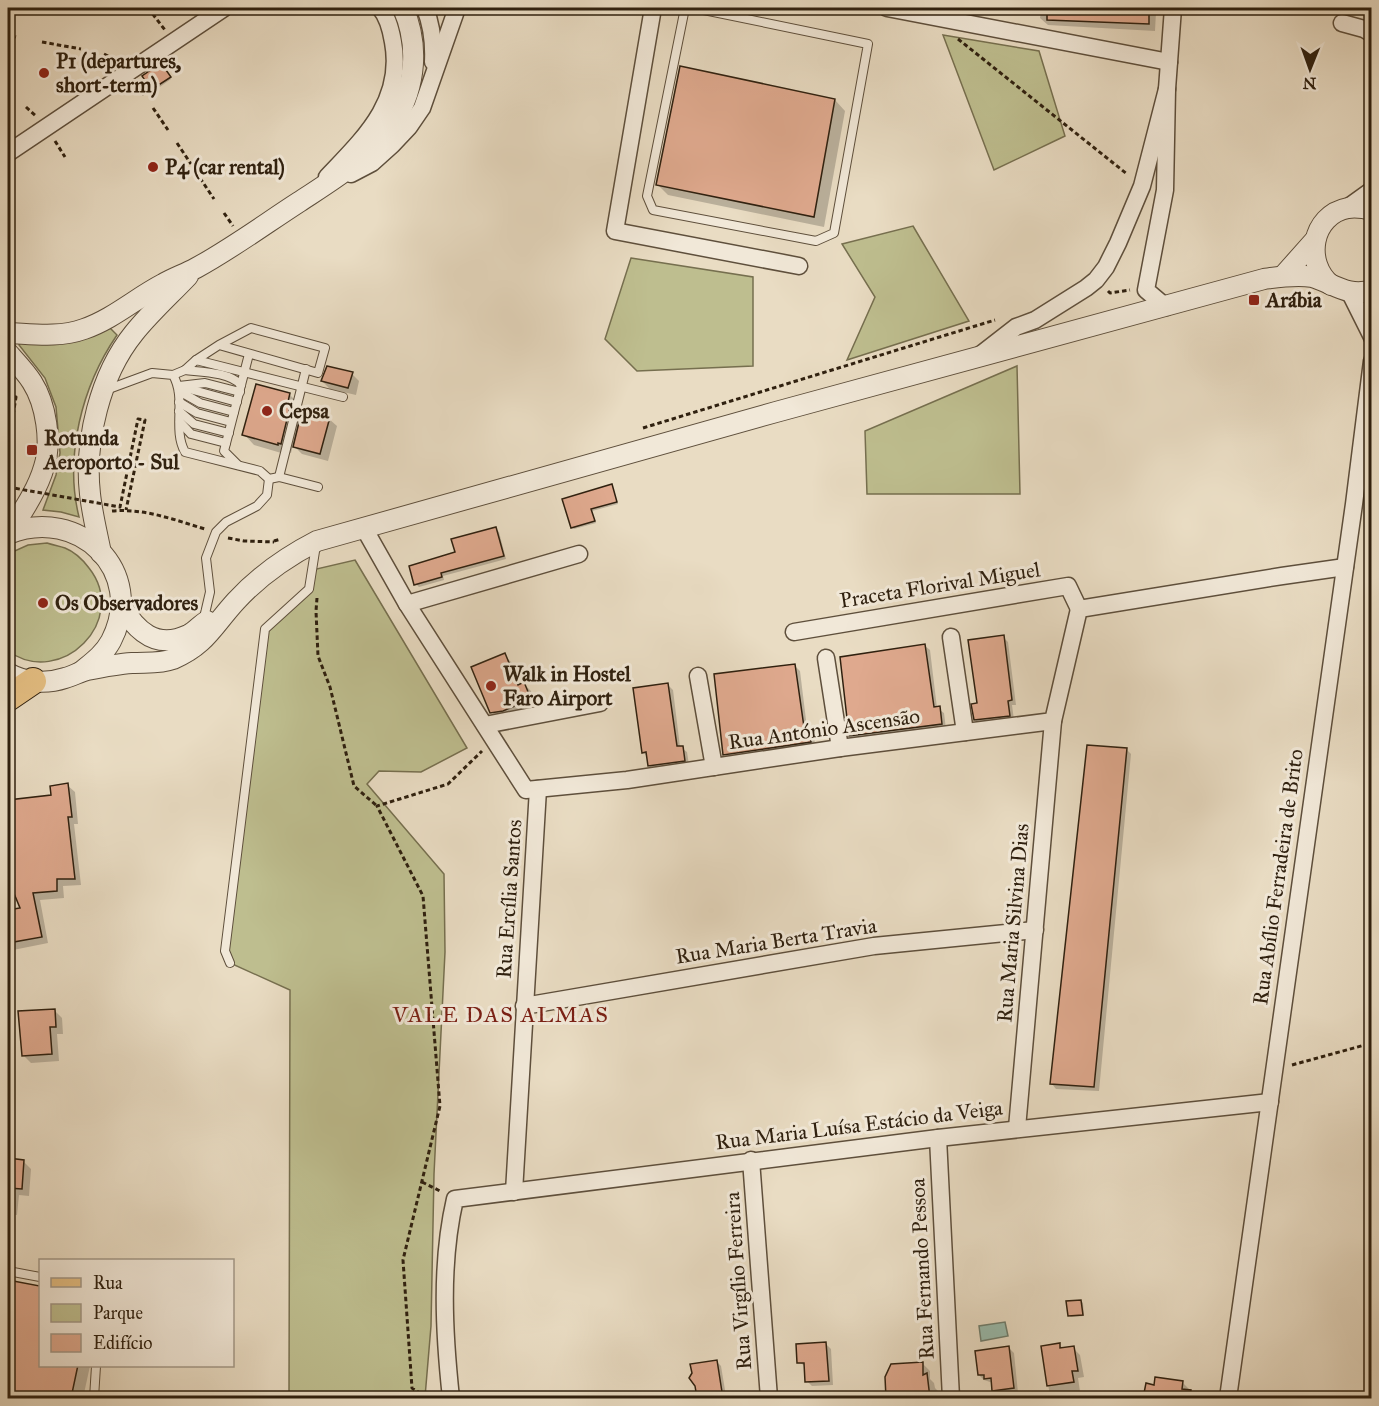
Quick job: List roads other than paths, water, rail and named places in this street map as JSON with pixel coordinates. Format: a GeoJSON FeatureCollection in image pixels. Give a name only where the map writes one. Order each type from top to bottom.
{"type":"FeatureCollection","features":[{"type":"Feature","properties":{"kind":"main road"},"geometry":{"type":"LineString","coordinates":[[8,698],[33,681]]}},
{"type":"Feature","properties":{"kind":"street"},"geometry":{"type":"LineString","coordinates":[[8,153],[224,8]]}},
{"type":"Feature","properties":{"kind":"street"},"geometry":{"type":"LineString","coordinates":[[312,193],[357,145],[377,120],[389,98],[393,81],[394,52],[391,31],[380,8]]}},
{"type":"Feature","properties":{"kind":"street"},"geometry":{"type":"LineString","coordinates":[[8,333],[45,335],[84,329],[114,315],[161,285],[196,268],[364,157],[395,121],[405,101],[412,77],[414,56],[408,20],[403,8]]}},
{"type":"Feature","properties":{"kind":"street"},"geometry":{"type":"LineString","coordinates":[[425,8],[431,24],[434,44],[432,81]]}},
{"type":"Feature","properties":{"kind":"street"},"geometry":{"type":"LineString","coordinates":[[312,193],[372,163],[409,127],[422,108],[457,8]]}},
{"type":"Feature","properties":{"kind":"street"},"geometry":{"type":"LineString","coordinates":[[653,8],[615,231],[799,266]]}},
{"type":"Feature","properties":{"kind":"street"},"geometry":{"type":"LineString","coordinates":[[887,8],[1169,62]]}},
{"type":"Feature","properties":{"kind":"street"},"geometry":{"type":"LineString","coordinates":[[1166,307],[1146,290],[1166,190],[1167,89],[1173,8]]}},
{"type":"Feature","properties":{"kind":"street"},"geometry":{"type":"LineString","coordinates":[[1342,23],[1365,29],[1371,34]]}},
{"type":"Feature","properties":{"kind":"street"},"geometry":{"type":"LineString","coordinates":[[976,358],[1016,327],[1035,320],[1096,280],[1106,267],[1142,186],[1167,89]]}},
{"type":"Feature","properties":{"kind":"street"},"geometry":{"type":"LineString","coordinates":[[1371,190],[1326,220],[1315,240],[1315,261],[1318,271],[1342,290],[1371,337]]}},
{"type":"Feature","properties":{"kind":"street"},"geometry":{"type":"LineString","coordinates":[[1347,208],[1371,210]]}},
{"type":"Feature","properties":{"kind":"street"},"geometry":{"type":"LineString","coordinates":[[1283,276],[1315,240]]}},
{"type":"Feature","properties":{"kind":"street"},"geometry":{"type":"LineString","coordinates":[[101,553],[90,494],[89,473],[92,426],[103,391],[117,360],[133,334],[196,268]]}},
{"type":"Feature","properties":{"kind":"street"},"geometry":{"type":"LineString","coordinates":[[8,674],[33,681],[50,682],[82,671],[113,665],[170,660],[200,643],[212,632],[234,603],[257,580],[285,559],[316,541],[776,412],[1264,279],[1283,276],[1311,277],[1342,290],[1359,293],[1371,290]]}},
{"type":"Feature","properties":{"kind":"street"},"geometry":{"type":"LineString","coordinates":[[8,353],[33,383],[42,404],[47,446],[45,466],[35,489],[8,533]]}},
{"type":"Feature","properties":{"kind":"street","name":"Rua Abílio Ferradeira de Brito"},"geometry":{"type":"LineString","coordinates":[[1228,1398],[1345,567],[1371,361]]}},
{"type":"Feature","properties":{"kind":"street"},"geometry":{"type":"LineString","coordinates":[[8,533],[33,526],[58,527],[82,536],[101,553],[112,569],[119,587],[121,606],[118,625],[110,643],[98,658],[82,671]]}},
{"type":"Feature","properties":{"kind":"street"},"geometry":{"type":"LineString","coordinates":[[364,528],[407,604],[526,790],[538,789]]}},
{"type":"Feature","properties":{"kind":"street"},"geometry":{"type":"LineString","coordinates":[[407,604],[579,554]]}},
{"type":"Feature","properties":{"kind":"street"},"geometry":{"type":"LineString","coordinates":[[1053,721],[1079,609],[1345,567]]}},
{"type":"Feature","properties":{"kind":"street","name":"Praceta Florival Miguel"},"geometry":{"type":"LineString","coordinates":[[794,632],[1068,586],[1079,609]]}},
{"type":"Feature","properties":{"kind":"street"},"geometry":{"type":"LineString","coordinates":[[121,606],[131,623],[145,635],[160,640],[176,640],[190,634],[202,623],[234,603]]}},
{"type":"Feature","properties":{"kind":"street"},"geometry":{"type":"LineString","coordinates":[[951,637],[965,732]]}},
{"type":"Feature","properties":{"kind":"street"},"geometry":{"type":"LineString","coordinates":[[826,658],[840,748]]}},
{"type":"Feature","properties":{"kind":"street"},"geometry":{"type":"LineString","coordinates":[[698,676],[714,767]]}},
{"type":"Feature","properties":{"kind":"street"},"geometry":{"type":"LineString","coordinates":[[485,725],[600,703]]}},
{"type":"Feature","properties":{"kind":"street","name":"Rua António Ascensão"},"geometry":{"type":"LineString","coordinates":[[538,789],[627,780],[840,748],[1053,721]]}},
{"type":"Feature","properties":{"kind":"street","name":"Rua Maria Silvina Dias"},"geometry":{"type":"LineString","coordinates":[[1017,1128],[1053,721]]}},
{"type":"Feature","properties":{"kind":"street","name":"Rua Ercília Santos"},"geometry":{"type":"LineString","coordinates":[[514,1192],[538,789]]}},
{"type":"Feature","properties":{"kind":"street","name":"Rua Maria Berta Travia"},"geometry":{"type":"LineString","coordinates":[[525,1006],[874,946],[1035,930]]}},
{"type":"Feature","properties":{"kind":"street","name":"Rua Maria Luísa Estácio da Veiga"},"geometry":{"type":"LineString","coordinates":[[451,1398],[445,1341],[448,1230],[455,1199],[1017,1128],[1270,1101]]}},
{"type":"Feature","properties":{"kind":"street","name":"Rua Fernando Pessoa"},"geometry":{"type":"LineString","coordinates":[[938,1138],[951,1398]]}},
{"type":"Feature","properties":{"kind":"street","name":"Rua Virgílio Ferreira"},"geometry":{"type":"LineString","coordinates":[[751,1160],[769,1398]]}},
{"type":"Feature","properties":{"kind":"lane"},"geometry":{"type":"LineString","coordinates":[[685,8],[647,196],[653,210],[816,242],[834,233],[868,44],[733,11],[694,8]]}},
{"type":"Feature","properties":{"kind":"lane"},"geometry":{"type":"LineString","coordinates":[[103,391],[152,373],[173,375],[185,370],[219,345],[251,328],[325,348],[318,373],[219,345]]}},
{"type":"Feature","properties":{"kind":"lane"},"geometry":{"type":"LineString","coordinates":[[238,465],[224,451],[249,354]]}},
{"type":"Feature","properties":{"kind":"lane"},"geometry":{"type":"LineString","coordinates":[[196,360],[342,397]]}},
{"type":"Feature","properties":{"kind":"lane"},"geometry":{"type":"LineString","coordinates":[[279,477],[306,369]]}},
{"type":"Feature","properties":{"kind":"lane"},"geometry":{"type":"LineString","coordinates":[[185,370],[208,372],[236,380],[240,388]]}},
{"type":"Feature","properties":{"kind":"lane"},"geometry":{"type":"LineString","coordinates":[[173,375],[179,388],[180,442],[185,452],[260,471],[269,479]]}},
{"type":"Feature","properties":{"kind":"lane"},"geometry":{"type":"LineString","coordinates":[[179,388],[205,382],[240,388]]}},
{"type":"Feature","properties":{"kind":"lane"},"geometry":{"type":"LineString","coordinates":[[179,388],[237,402]]}},
{"type":"Feature","properties":{"kind":"lane"},"geometry":{"type":"LineString","coordinates":[[179,388],[200,403],[234,412]]}},
{"type":"Feature","properties":{"kind":"lane"},"geometry":{"type":"LineString","coordinates":[[179,406],[231,422]]}},
{"type":"Feature","properties":{"kind":"lane"},"geometry":{"type":"LineString","coordinates":[[179,406],[194,424],[229,433]]}},
{"type":"Feature","properties":{"kind":"lane"},"geometry":{"type":"LineString","coordinates":[[180,422],[191,434],[226,443]]}},
{"type":"Feature","properties":{"kind":"lane"},"geometry":{"type":"LineString","coordinates":[[269,479],[279,477],[318,487]]}},
{"type":"Feature","properties":{"kind":"lane"},"geometry":{"type":"LineString","coordinates":[[202,623],[210,592],[206,558],[212,540],[226,522],[257,506],[267,495],[269,479]]}},
{"type":"Feature","properties":{"kind":"lane"},"geometry":{"type":"LineString","coordinates":[[230,963],[225,951],[265,629],[309,589],[316,541]]}},
{"type":"Feature","properties":{"kind":"lane"},"geometry":{"type":"LineString","coordinates":[[8,1271],[39,1276]]}},
{"type":"Feature","properties":{"kind":"lane"},"geometry":{"type":"LineString","coordinates":[[94,1398],[96,1367]]}},
{"type":"Feature","properties":{"kind":"place","name":"P1 (departures, short-term)"},"geometry":{"type":"Point","coordinates":[44,73]}},
{"type":"Feature","properties":{"kind":"place","name":"P4 (car rental)"},"geometry":{"type":"Point","coordinates":[153,167]}},
{"type":"Feature","properties":{"kind":"place","name":"Arábia"},"geometry":{"type":"Point","coordinates":[1254,300]}},
{"type":"Feature","properties":{"kind":"place","name":"Cepsa"},"geometry":{"type":"Point","coordinates":[267,411]}},
{"type":"Feature","properties":{"kind":"place","name":"Rotunda Aeroporto - Sul"},"geometry":{"type":"Point","coordinates":[32,450]}},
{"type":"Feature","properties":{"kind":"place","name":"Os Observadores"},"geometry":{"type":"Point","coordinates":[43,603]}},
{"type":"Feature","properties":{"kind":"place","name":"Walk in Hostel Faro Airport"},"geometry":{"type":"Point","coordinates":[491,686]}},
{"type":"Feature","properties":{"kind":"district","name":"VALE DAS ALMAS"},"geometry":{"type":"Point","coordinates":[501,1014]}}]}
